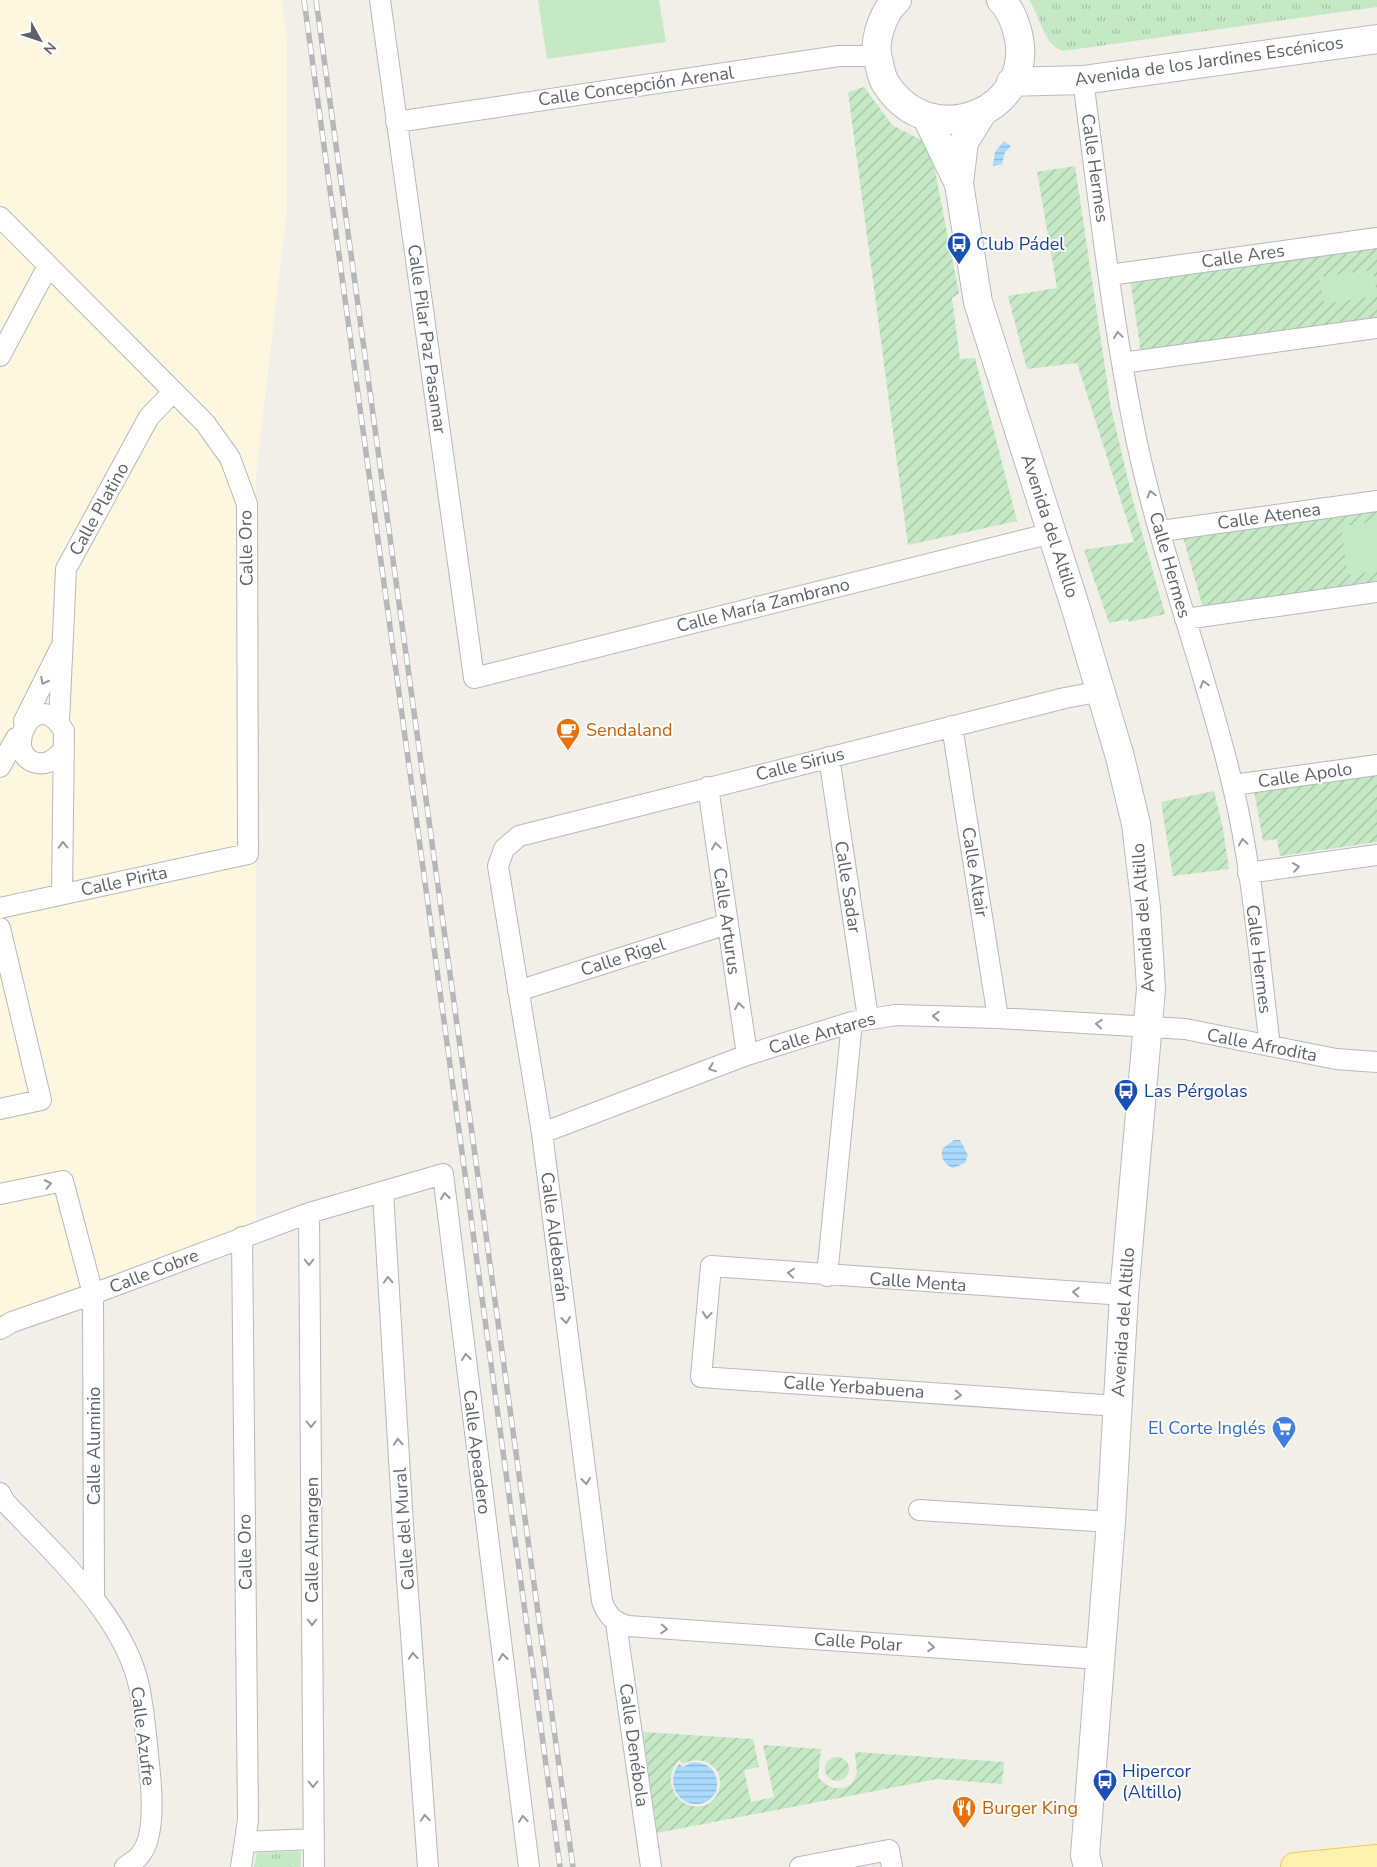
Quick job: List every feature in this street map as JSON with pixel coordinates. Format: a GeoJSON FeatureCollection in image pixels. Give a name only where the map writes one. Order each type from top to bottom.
{"type":"FeatureCollection","features":[{"type":"Feature","properties":{"kind":"main road"},"geometry":{"type":"LineString","coordinates":[[1295,1867],[1377,1859]]}},
{"type":"Feature","properties":{"kind":"street","name":"Calle Pilar Paz Pasamar"},"geometry":{"type":"LineString","coordinates":[[380,0],[474,678]]}},
{"type":"Feature","properties":{"kind":"street","name":"Avenida del Altillo"},"geometry":{"type":"LineString","coordinates":[[897,0],[880,28],[877,56],[884,83],[902,105],[927,118],[955,121],[982,113],[996,104],[1017,71],[1020,43],[1013,16],[1001,0]]}},
{"type":"Feature","properties":{"kind":"street","name":"Avenida de los Jardines Escénicos"},"geometry":{"type":"LineString","coordinates":[[1011,82],[1083,80],[1377,39]]}},
{"type":"Feature","properties":{"kind":"street","name":"Calle Concepción Arenal"},"geometry":{"type":"LineString","coordinates":[[396,122],[839,56],[877,56]]}},
{"type":"Feature","properties":{"kind":"street","name":"Calle Hermes"},"geometry":{"type":"LineString","coordinates":[[1083,80],[1122,363],[1138,445],[1233,786],[1248,873],[1270,1046]]}},
{"type":"Feature","properties":{"kind":"street","name":"Avenida del Altillo"},"geometry":{"type":"LineString","coordinates":[[958,184],[964,142],[982,113]]}},
{"type":"Feature","properties":{"kind":"street","name":"Avenida del Altillo"},"geometry":{"type":"LineString","coordinates":[[927,118],[958,184],[978,302],[1102,691],[1136,824],[1146,908],[1151,980],[1124,1295],[1111,1522],[1082,1863]]}},
{"type":"Feature","properties":{"kind":"street","name":"Calle Oro"},"geometry":{"type":"LineString","coordinates":[[0,217],[205,423],[230,458],[246,504],[248,854]]}},
{"type":"Feature","properties":{"kind":"street","name":"Calle Ares"},"geometry":{"type":"LineString","coordinates":[[1109,274],[1377,238]]}},
{"type":"Feature","properties":{"kind":"street"},"geometry":{"type":"LineString","coordinates":[[0,356],[48,266]]}},
{"type":"Feature","properties":{"kind":"street"},"geometry":{"type":"LineString","coordinates":[[1122,363],[1377,328]]}},
{"type":"Feature","properties":{"kind":"street","name":"Calle Platino"},"geometry":{"type":"LineString","coordinates":[[59,722],[66,569],[149,417],[173,392]]}},
{"type":"Feature","properties":{"kind":"street","name":"Calle Atenea"},"geometry":{"type":"LineString","coordinates":[[1161,532],[1377,502]]}},
{"type":"Feature","properties":{"kind":"street","name":"Calle María Zambrano"},"geometry":{"type":"LineString","coordinates":[[474,678],[1052,533]]}},
{"type":"Feature","properties":{"kind":"street"},"geometry":{"type":"LineString","coordinates":[[1185,618],[1377,592]]}},
{"type":"Feature","properties":{"kind":"street","name":"Calle Platino"},"geometry":{"type":"LineString","coordinates":[[0,767],[64,641]]}},
{"type":"Feature","properties":{"kind":"street","name":"Calle Sirius"},"geometry":{"type":"LineString","coordinates":[[504,849],[519,836],[952,726],[1065,698],[1102,691]]}},
{"type":"Feature","properties":{"kind":"street"},"geometry":{"type":"LineString","coordinates":[[42,714],[59,722],[64,731],[65,741],[57,758],[48,763],[39,764],[30,762],[22,756],[17,747],[20,729],[42,714]]}},
{"type":"Feature","properties":{"kind":"street","name":"Calle Altair"},"geometry":{"type":"LineString","coordinates":[[952,726],[998,1018]]}},
{"type":"Feature","properties":{"kind":"street"},"geometry":{"type":"LineString","coordinates":[[62,750],[64,865],[62,894]]}},
{"type":"Feature","properties":{"kind":"street","name":"Calle Sadar"},"geometry":{"type":"LineString","coordinates":[[827,1276],[860,1020],[829,757]]}},
{"type":"Feature","properties":{"kind":"street","name":"Calle Apolo"},"geometry":{"type":"LineString","coordinates":[[1233,786],[1377,766]]}},
{"type":"Feature","properties":{"kind":"street","name":"Calle Arturus"},"geometry":{"type":"LineString","coordinates":[[708,787],[747,1054]]}},
{"type":"Feature","properties":{"kind":"street","name":"Calle Aldebarán"},"geometry":{"type":"LineString","coordinates":[[504,849],[498,866],[542,1133],[602,1601],[606,1613],[616,1622]]}},
{"type":"Feature","properties":{"kind":"street","name":"Calle Pirita"},"geometry":{"type":"LineString","coordinates":[[0,908],[248,854]]}},
{"type":"Feature","properties":{"kind":"street"},"geometry":{"type":"LineString","coordinates":[[1248,873],[1377,855]]}},
{"type":"Feature","properties":{"kind":"street","name":"Calle Rigel"},"geometry":{"type":"LineString","coordinates":[[518,991],[727,924]]}},
{"type":"Feature","properties":{"kind":"street"},"geometry":{"type":"LineString","coordinates":[[0,928],[42,1100],[0,1109]]}},
{"type":"Feature","properties":{"kind":"street","name":"Calle Antares"},"geometry":{"type":"LineString","coordinates":[[542,1133],[747,1054],[860,1020],[896,1014],[998,1018],[1147,1028]]}},
{"type":"Feature","properties":{"kind":"street","name":"Calle Afrodita"},"geometry":{"type":"LineString","coordinates":[[1147,1028],[1185,1029],[1336,1060],[1377,1062]]}},
{"type":"Feature","properties":{"kind":"street","name":"Calle Apeadero"},"geometry":{"type":"LineString","coordinates":[[309,1213],[443,1174],[529,1867]]}},
{"type":"Feature","properties":{"kind":"street","name":"Calle Aluminio"},"geometry":{"type":"LineString","coordinates":[[0,1194],[63,1181],[93,1294],[94,1597]]}},
{"type":"Feature","properties":{"kind":"street","name":"Calle del Mural"},"geometry":{"type":"LineString","coordinates":[[383,1192],[403,1525],[428,1867]]}},
{"type":"Feature","properties":{"kind":"street","name":"Calle Cobre"},"geometry":{"type":"LineString","coordinates":[[0,1329],[12,1322],[93,1294],[309,1213]]}},
{"type":"Feature","properties":{"kind":"street","name":"Calle Almargen"},"geometry":{"type":"LineString","coordinates":[[309,1213],[314,1867]]}},
{"type":"Feature","properties":{"kind":"street","name":"Calle Oro"},"geometry":{"type":"LineString","coordinates":[[241,1867],[248,1810],[242,1237]]}},
{"type":"Feature","properties":{"kind":"street","name":"Calle Menta"},"geometry":{"type":"LineString","coordinates":[[711,1266],[827,1276],[1124,1295]]}},
{"type":"Feature","properties":{"kind":"street","name":"Calle Yerbabuena"},"geometry":{"type":"LineString","coordinates":[[711,1266],[701,1377],[1117,1406]]}},
{"type":"Feature","properties":{"kind":"street","name":"Calle Azufre"},"geometry":{"type":"LineString","coordinates":[[0,1493],[5,1502],[94,1597],[108,1616],[124,1646],[140,1690],[150,1781],[152,1823],[141,1855],[125,1867]]}},
{"type":"Feature","properties":{"kind":"street"},"geometry":{"type":"LineString","coordinates":[[919,1510],[1111,1522]]}},
{"type":"Feature","properties":{"kind":"street","name":"Calle Polar"},"geometry":{"type":"LineString","coordinates":[[616,1622],[628,1626],[1100,1659]]}},
{"type":"Feature","properties":{"kind":"street","name":"Calle Denébola"},"geometry":{"type":"LineString","coordinates":[[616,1622],[651,1867]]}},
{"type":"Feature","properties":{"kind":"street"},"geometry":{"type":"LineString","coordinates":[[245,1842],[314,1839]]}},
{"type":"Feature","properties":{"kind":"street"},"geometry":{"type":"LineString","coordinates":[[800,1867],[889,1850],[892,1867]]}},
{"type":"Feature","properties":{"kind":"shaded area"},"geometry":{"type":"Polygon","coordinates":[[[0,0],[282,0],[287,42],[287,208],[256,474],[256,1244],[18,1331],[0,1343],[0,0]]]}},
{"type":"Feature","properties":{"kind":"green space"},"geometry":{"type":"Polygon","coordinates":[[[538,0],[659,0],[666,42],[547,59],[538,0]]]}},
{"type":"Feature","properties":{"kind":"green space"},"geometry":{"type":"Polygon","coordinates":[[[1029,0],[1377,0],[1377,7],[1063,51],[1051,43],[1047,37],[1029,0]]]}},
{"type":"Feature","properties":{"kind":"green space"},"geometry":{"type":"Polygon","coordinates":[[[864,87],[892,125],[923,141],[935,171],[959,293],[952,298],[960,359],[975,358],[1017,521],[908,545],[848,92],[864,87]]]}},
{"type":"Feature","properties":{"kind":"green space"},"geometry":{"type":"Polygon","coordinates":[[[1075,166],[1111,408],[1133,501],[1165,614],[1129,622],[1128,619],[1109,623],[1084,550],[1134,542],[1077,363],[1027,369],[1008,296],[1057,288],[1037,172],[1075,166]]]}},
{"type":"Feature","properties":{"kind":"green space"},"geometry":{"type":"Polygon","coordinates":[[[1377,245],[1377,320],[1141,353],[1130,279],[1377,245]]]}},
{"type":"Feature","properties":{"kind":"green space"},"geometry":{"type":"Polygon","coordinates":[[[1373,270],[1377,296],[1324,304],[1319,277],[1373,270]]]}},
{"type":"Feature","properties":{"kind":"green space"},"geometry":{"type":"Polygon","coordinates":[[[1377,510],[1377,584],[1203,608],[1183,537],[1377,510]]]}},
{"type":"Feature","properties":{"kind":"green space"},"geometry":{"type":"Polygon","coordinates":[[[1377,521],[1377,571],[1348,575],[1341,526],[1377,521]]]}},
{"type":"Feature","properties":{"kind":"green space"},"geometry":{"type":"Polygon","coordinates":[[[1377,773],[1377,842],[1280,856],[1277,839],[1263,841],[1254,790],[1377,773]]]}},
{"type":"Feature","properties":{"kind":"green space"},"geometry":{"type":"Polygon","coordinates":[[[1214,791],[1223,829],[1229,869],[1173,876],[1161,802],[1214,791]]]}},
{"type":"Feature","properties":{"kind":"green space"},"geometry":{"type":"Polygon","coordinates":[[[643,1732],[753,1739],[759,1767],[744,1770],[751,1802],[774,1797],[763,1745],[821,1749],[818,1776],[826,1785],[837,1788],[848,1786],[856,1776],[855,1752],[1004,1762],[1002,1784],[937,1779],[657,1833],[643,1732]],[[679,1760],[673,1769],[672,1787],[676,1795],[690,1805],[709,1804],[717,1796],[720,1787],[720,1778],[717,1770],[703,1761],[683,1764],[679,1760]]]}},
{"type":"Feature","properties":{"kind":"green space"},"geometry":{"type":"Polygon","coordinates":[[[837,1757],[846,1760],[849,1769],[846,1778],[837,1781],[828,1778],[825,1769],[828,1760],[837,1757]]]}},
{"type":"Feature","properties":{"kind":"green space"},"geometry":{"type":"Polygon","coordinates":[[[301,1851],[301,1867],[254,1867],[257,1853],[301,1851]]]}},
{"type":"Feature","properties":{"kind":"water"},"geometry":{"type":"Polygon","coordinates":[[[1004,141],[1011,146],[1005,152],[1002,164],[993,166],[995,152],[1004,141]]]}},
{"type":"Feature","properties":{"kind":"water"},"geometry":{"type":"Polygon","coordinates":[[[954,1140],[960,1140],[968,1155],[965,1163],[953,1168],[944,1161],[942,1149],[954,1140]]]}},
{"type":"Feature","properties":{"kind":"water"},"geometry":{"type":"Polygon","coordinates":[[[690,1763],[708,1766],[717,1779],[716,1792],[708,1800],[700,1804],[691,1804],[683,1800],[673,1785],[674,1775],[679,1764],[683,1767],[690,1763]]]}},
{"type":"Feature","properties":{"kind":"railway"},"geometry":{"type":"LineString","coordinates":[[304,0],[560,1867]]}},
{"type":"Feature","properties":{"kind":"railway"},"geometry":{"type":"LineString","coordinates":[[316,0],[573,1867]]}},
{"type":"Feature","properties":{"kind":"place","name":"Club Pádel"},"geometry":{"type":"Point","coordinates":[959,265]}},
{"type":"Feature","properties":{"kind":"place","name":"Sendaland"},"geometry":{"type":"Point","coordinates":[568,751]}},
{"type":"Feature","properties":{"kind":"place","name":"Las Pérgolas"},"geometry":{"type":"Point","coordinates":[1126,1112]}},
{"type":"Feature","properties":{"kind":"place","name":"El Corte Inglés"},"geometry":{"type":"Point","coordinates":[1284,1449]}},
{"type":"Feature","properties":{"kind":"place","name":"Hipercor (Altillo)"},"geometry":{"type":"Point","coordinates":[1105,1802]}},
{"type":"Feature","properties":{"kind":"place","name":"Burger King"},"geometry":{"type":"Point","coordinates":[964,1829]}}]}
